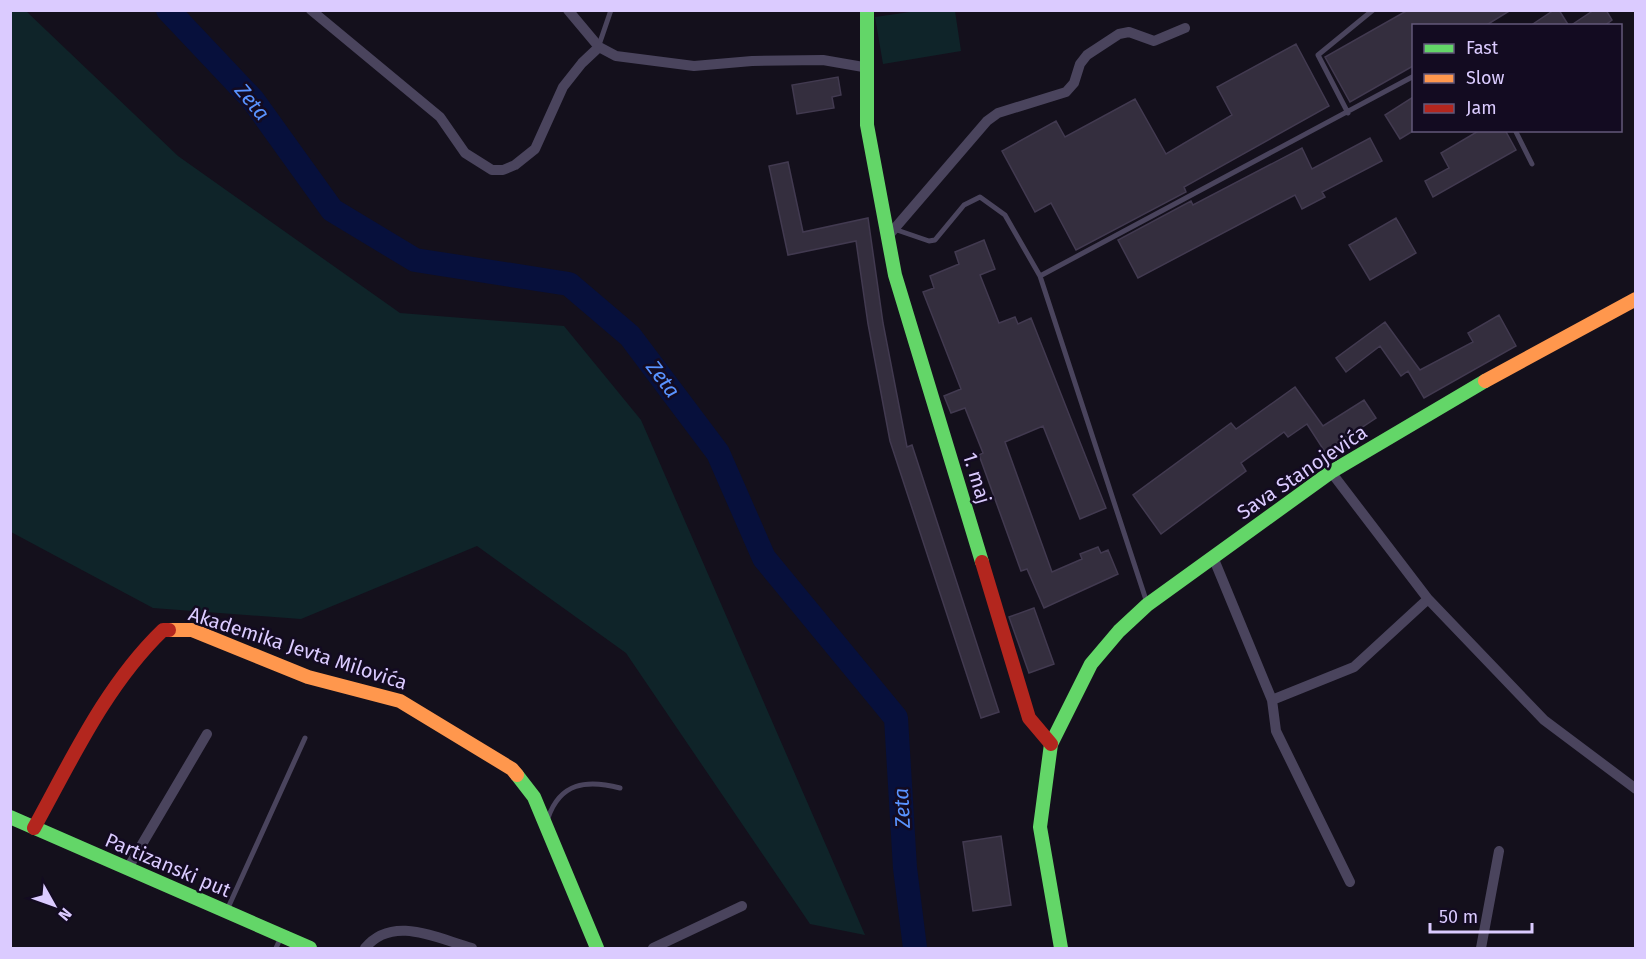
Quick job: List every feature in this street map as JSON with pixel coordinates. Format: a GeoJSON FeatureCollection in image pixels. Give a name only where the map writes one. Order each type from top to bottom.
{"type":"FeatureCollection","features":[{"type":"Feature","properties":{"kind":"street"},"geometry":{"type":"LineString","coordinates":[[311,10],[440,117],[465,153],[492,170],[503,170],[515,165],[535,148],[563,87],[582,63],[599,47]]}},
{"type":"Feature","properties":{"kind":"street"},"geometry":{"type":"LineString","coordinates":[[568,10],[599,47],[616,56],[694,66],[752,61],[823,60],[869,68]]}},
{"type":"Feature","properties":{"kind":"street","name":"1. maj"},"geometry":{"type":"LineString","coordinates":[[867,10],[869,68],[867,125],[892,232],[895,275],[1029,718],[1051,744]]}},
{"type":"Feature","properties":{"kind":"street"},"geometry":{"type":"LineString","coordinates":[[892,232],[987,121],[998,113],[1066,92],[1074,83],[1080,64],[1088,55],[1119,33],[1129,32],[1154,40],[1185,28]]}},
{"type":"Feature","properties":{"kind":"street","name":"Sava Stanojevića"},"geometry":{"type":"LineString","coordinates":[[1051,744],[1091,664],[1119,631],[1147,605],[1331,472],[1469,390],[1635,299]]}},
{"type":"Feature","properties":{"kind":"street"},"geometry":{"type":"LineString","coordinates":[[1331,472],[1428,599],[1544,720],[1635,789]]}},
{"type":"Feature","properties":{"kind":"street"},"geometry":{"type":"LineString","coordinates":[[1213,557],[1272,700],[1276,731],[1350,882]]}},
{"type":"Feature","properties":{"kind":"street"},"geometry":{"type":"LineString","coordinates":[[1272,700],[1354,667],[1428,599]]}},
{"type":"Feature","properties":{"kind":"street","name":"Akademika Jevta Milovića"},"geometry":{"type":"LineString","coordinates":[[34,828],[97,718],[128,670],[153,638],[163,630],[171,628],[192,630],[308,676],[400,701],[513,769],[534,797],[597,948]]}},
{"type":"Feature","properties":{"kind":"street"},"geometry":{"type":"LineString","coordinates":[[128,868],[207,735]]}},
{"type":"Feature","properties":{"kind":"street"},"geometry":{"type":"LineString","coordinates":[[1051,744],[1040,827],[1061,948]]}},
{"type":"Feature","properties":{"kind":"street","name":"Partizanski put"},"geometry":{"type":"LineString","coordinates":[[10,818],[227,911],[279,942],[310,948]]}},
{"type":"Feature","properties":{"kind":"street"},"geometry":{"type":"LineString","coordinates":[[1481,948],[1499,851]]}},
{"type":"Feature","properties":{"kind":"street"},"geometry":{"type":"LineString","coordinates":[[653,948],[742,906]]}},
{"type":"Feature","properties":{"kind":"street"},"geometry":{"type":"LineString","coordinates":[[365,948],[378,936],[394,930],[416,931],[472,948]]}},
{"type":"Feature","properties":{"kind":"lane"},"geometry":{"type":"LineString","coordinates":[[599,47],[611,10]]}},
{"type":"Feature","properties":{"kind":"lane"},"geometry":{"type":"LineString","coordinates":[[1348,113],[1318,55],[1373,10]]}},
{"type":"Feature","properties":{"kind":"lane"},"geometry":{"type":"LineString","coordinates":[[1040,276],[1348,113],[1412,77]]}},
{"type":"Feature","properties":{"kind":"lane"},"geometry":{"type":"LineString","coordinates":[[1516,132],[1532,164]]}},
{"type":"Feature","properties":{"kind":"lane"},"geometry":{"type":"LineString","coordinates":[[892,232],[929,241],[935,240],[964,205],[980,197],[993,204],[1005,215],[1040,276],[1147,605]]}},
{"type":"Feature","properties":{"kind":"lane"},"geometry":{"type":"LineString","coordinates":[[227,911],[305,738]]}},
{"type":"Feature","properties":{"kind":"lane"},"geometry":{"type":"LineString","coordinates":[[546,825],[554,802],[561,794],[590,782],[620,788]]}},
{"type":"Feature","properties":{"kind":"green space"},"geometry":{"type":"Polygon","coordinates":[[[10,11],[26,11],[178,156],[400,313],[564,326],[641,420],[865,935],[810,924],[626,653],[477,546],[301,619],[153,608],[11,532],[10,11]]]}},
{"type":"Feature","properties":{"kind":"green space"},"geometry":{"type":"Polygon","coordinates":[[[917,11],[955,11],[961,51],[883,64],[875,17],[917,11]]]}},
{"type":"Feature","properties":{"kind":"building"},"geometry":{"type":"Polygon","coordinates":[[[1408,10],[1511,10],[1488,24],[1412,24],[1412,67],[1350,102],[1325,57],[1408,10]]]}},
{"type":"Feature","properties":{"kind":"building"},"geometry":{"type":"Polygon","coordinates":[[[1554,10],[1559,10],[1568,24],[1533,24],[1554,10]]]}},
{"type":"Feature","properties":{"kind":"building"},"geometry":{"type":"Polygon","coordinates":[[[1594,10],[1606,10],[1612,20],[1607,24],[1573,24],[1594,10]]]}},
{"type":"Feature","properties":{"kind":"building"},"geometry":{"type":"Polygon","coordinates":[[[1296,44],[1329,106],[1184,187],[1186,192],[1076,250],[1051,203],[1035,212],[1002,151],[1056,121],[1065,137],[1135,99],[1166,154],[1232,115],[1217,87],[1296,44]]]}},
{"type":"Feature","properties":{"kind":"building"},"geometry":{"type":"Polygon","coordinates":[[[838,77],[841,95],[832,97],[834,108],[797,114],[792,85],[838,77]]]}},
{"type":"Feature","properties":{"kind":"building"},"geometry":{"type":"Polygon","coordinates":[[[1412,98],[1412,132],[1400,139],[1385,115],[1412,98]]]}},
{"type":"Feature","properties":{"kind":"building"},"geometry":{"type":"Polygon","coordinates":[[[1477,132],[1506,132],[1516,150],[1433,197],[1425,181],[1449,168],[1441,153],[1477,132]]]}},
{"type":"Feature","properties":{"kind":"building"},"geometry":{"type":"Polygon","coordinates":[[[1370,138],[1382,161],[1322,192],[1325,197],[1302,209],[1295,195],[1138,278],[1118,240],[1191,201],[1193,205],[1302,148],[1312,169],[1370,138]]]}},
{"type":"Feature","properties":{"kind":"building"},"geometry":{"type":"Polygon","coordinates":[[[788,162],[803,232],[868,218],[883,323],[907,447],[912,445],[999,712],[981,718],[890,441],[868,324],[856,241],[788,255],[769,166],[788,162]]]}},
{"type":"Feature","properties":{"kind":"building"},"geometry":{"type":"Polygon","coordinates":[[[1396,218],[1416,253],[1370,280],[1349,245],[1396,218]]]}},
{"type":"Feature","properties":{"kind":"building"},"geometry":{"type":"Polygon","coordinates":[[[984,240],[995,269],[980,275],[999,323],[1015,317],[1018,324],[1031,318],[1106,508],[1080,519],[1043,426],[1005,442],[1052,572],[1082,559],[1080,554],[1098,547],[1101,553],[1108,550],[1118,574],[1044,608],[1027,569],[1021,571],[979,455],[983,453],[965,408],[951,413],[944,396],[961,389],[923,292],[934,288],[930,276],[959,264],[955,252],[984,240]]]}},
{"type":"Feature","properties":{"kind":"building"},"geometry":{"type":"Polygon","coordinates":[[[1499,315],[1516,346],[1424,398],[1408,371],[1401,376],[1380,346],[1346,372],[1336,358],[1385,322],[1420,370],[1473,342],[1468,333],[1499,315]]]}},
{"type":"Feature","properties":{"kind":"building"},"geometry":{"type":"Polygon","coordinates":[[[1295,387],[1323,426],[1364,400],[1376,418],[1325,452],[1307,424],[1288,437],[1284,432],[1241,463],[1246,471],[1161,534],[1133,495],[1231,423],[1236,429],[1295,387]]]}},
{"type":"Feature","properties":{"kind":"building"},"geometry":{"type":"Polygon","coordinates":[[[1034,608],[1054,664],[1029,673],[1009,617],[1034,608]]]}},
{"type":"Feature","properties":{"kind":"building"},"geometry":{"type":"Polygon","coordinates":[[[1001,836],[1011,905],[973,911],[963,842],[1001,836]]]}},
{"type":"Feature","properties":{"kind":"waterway","name":"Zeta"},"geometry":{"type":"LineString","coordinates":[[168,10],[253,100],[332,210],[415,260],[569,284],[630,336],[718,453],[764,558],[896,718],[905,868],[915,948]]}},
{"type":"Feature","properties":{"kind":"traffic: fast"},"geometry":{"type":"LineString","coordinates":[[867,10],[867,125],[895,275],[982,562]]}},
{"type":"Feature","properties":{"kind":"traffic: fast"},"geometry":{"type":"LineString","coordinates":[[1061,948],[1040,827],[1051,744],[1091,664],[1119,631],[1147,605],[1331,472],[1485,381]]}},
{"type":"Feature","properties":{"kind":"traffic: fast"},"geometry":{"type":"LineString","coordinates":[[517,775],[534,797],[597,948]]}},
{"type":"Feature","properties":{"kind":"traffic: fast"},"geometry":{"type":"LineString","coordinates":[[10,817],[310,948]]}},
{"type":"Feature","properties":{"kind":"traffic: slow"},"geometry":{"type":"LineString","coordinates":[[1485,381],[1636,299]]}},
{"type":"Feature","properties":{"kind":"traffic: slow"},"geometry":{"type":"LineString","coordinates":[[169,630],[192,630],[308,677],[400,701],[512,769],[517,775]]}},
{"type":"Feature","properties":{"kind":"traffic: jam"},"geometry":{"type":"LineString","coordinates":[[982,562],[1029,718],[1051,744]]}},
{"type":"Feature","properties":{"kind":"traffic: jam"},"geometry":{"type":"LineString","coordinates":[[34,828],[91,724],[124,674],[163,630],[169,630]]}}]}
